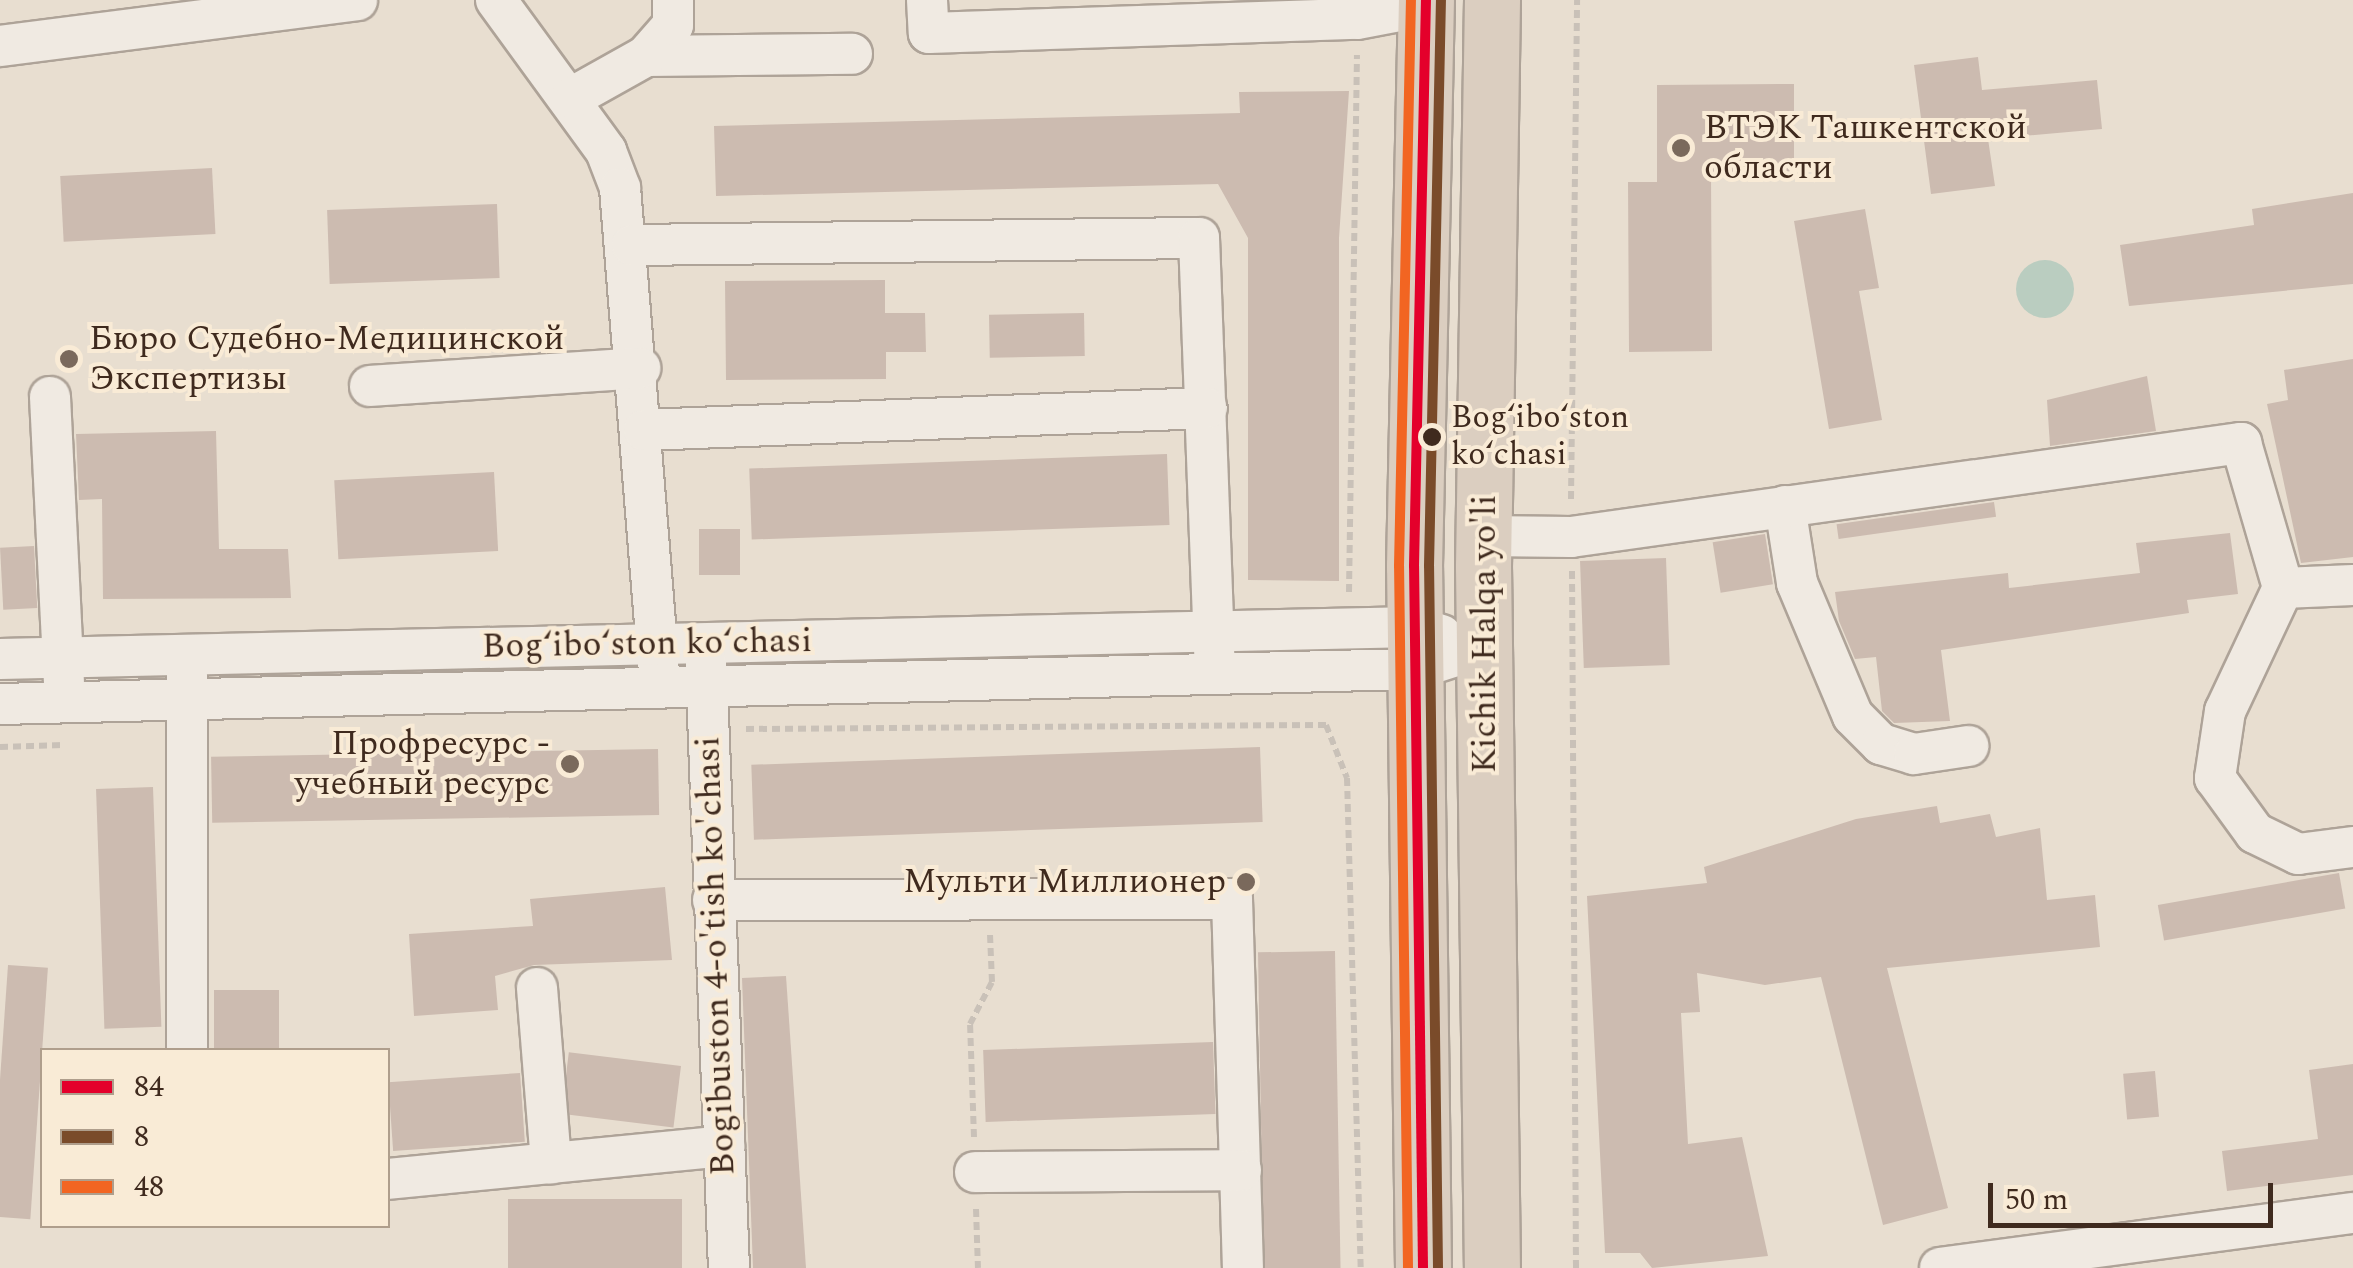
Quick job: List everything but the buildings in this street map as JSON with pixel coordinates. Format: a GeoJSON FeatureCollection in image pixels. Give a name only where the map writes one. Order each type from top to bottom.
{"type":"FeatureCollection","features":[{"type":"Feature","properties":{"kind":"highway","name":"Kichik Halqa yo'li"},"geometry":{"type":"LineString","coordinates":[[1492,0],[1484,536],[1492,1268]]}},
{"type":"Feature","properties":{"kind":"highway","name":"Kichik Halqa yo'li"},"geometry":{"type":"LineString","coordinates":[[1423,1268],[1415,648],[1426,3]]}},
{"type":"Feature","properties":{"kind":"street"},"geometry":{"type":"LineString","coordinates":[[0,46],[190,11],[357,0]]}},
{"type":"Feature","properties":{"kind":"street"},"geometry":{"type":"LineString","coordinates":[[496,0],[606,151],[632,245],[660,688]]}},
{"type":"Feature","properties":{"kind":"street"},"geometry":{"type":"LineString","coordinates":[[571,98],[646,56],[673,25],[673,0]]}},
{"type":"Feature","properties":{"kind":"street"},"geometry":{"type":"LineString","coordinates":[[927,0],[929,33],[1357,18],[1426,3]]}},
{"type":"Feature","properties":{"kind":"street"},"geometry":{"type":"LineString","coordinates":[[646,56],[852,54]]}},
{"type":"Feature","properties":{"kind":"street"},"geometry":{"type":"LineString","coordinates":[[632,245],[1199,238],[1213,675]]}},
{"type":"Feature","properties":{"kind":"street"},"geometry":{"type":"LineString","coordinates":[[370,386],[640,368]]}},
{"type":"Feature","properties":{"kind":"street"},"geometry":{"type":"LineString","coordinates":[[50,397],[64,703]]}},
{"type":"Feature","properties":{"kind":"street"},"geometry":{"type":"LineString","coordinates":[[644,430],[1207,408]]}},
{"type":"Feature","properties":{"kind":"street"},"geometry":{"type":"LineString","coordinates":[[1484,536],[1571,537],[2241,443],[2283,588],[2224,711],[2215,778],[2255,834],[2298,854],[2353,848]]}},
{"type":"Feature","properties":{"kind":"street"},"geometry":{"type":"LineString","coordinates":[[1785,506],[1797,584],[1853,716],[1880,744],[1914,754],[1968,746]]}},
{"type":"Feature","properties":{"kind":"street"},"geometry":{"type":"LineString","coordinates":[[2283,588],[2353,586]]}},
{"type":"Feature","properties":{"kind":"street","name":"Bogʻiboʻston koʻchasi"},"geometry":{"type":"LineString","coordinates":[[0,659],[1214,632],[1415,648],[1484,648]]}},
{"type":"Feature","properties":{"kind":"street","name":"Bogibuston 4-o'tish ko'chasi"},"geometry":{"type":"LineString","coordinates":[[705,643],[729,1268]]}},
{"type":"Feature","properties":{"kind":"street","name":"Bogʻiboʻston koʻchasi"},"geometry":{"type":"LineString","coordinates":[[0,704],[1213,675],[1415,648]]}},
{"type":"Feature","properties":{"kind":"street"},"geometry":{"type":"LineString","coordinates":[[186,655],[187,1048]]}},
{"type":"Feature","properties":{"kind":"street"},"geometry":{"type":"LineString","coordinates":[[713,900],[989,896],[1232,899],[1243,1268]]}},
{"type":"Feature","properties":{"kind":"street"},"geometry":{"type":"LineString","coordinates":[[537,988],[551,1163]]}},
{"type":"Feature","properties":{"kind":"street"},"geometry":{"type":"LineString","coordinates":[[390,1179],[724,1146]]}},
{"type":"Feature","properties":{"kind":"street"},"geometry":{"type":"LineString","coordinates":[[975,1172],[1241,1170]]}},
{"type":"Feature","properties":{"kind":"street"},"geometry":{"type":"LineString","coordinates":[[1940,1268],[2353,1213]]}},
{"type":"Feature","properties":{"kind":"path"},"geometry":{"type":"LineString","coordinates":[[1576,1268],[1571,537],[1577,0]]}},
{"type":"Feature","properties":{"kind":"path"},"geometry":{"type":"LineString","coordinates":[[1348,600],[1357,18]]}},
{"type":"Feature","properties":{"kind":"path"},"geometry":{"type":"LineString","coordinates":[[1347,778],[1361,1268]]}},
{"type":"Feature","properties":{"kind":"path"},"geometry":{"type":"LineString","coordinates":[[978,1268],[970,1024],[992,982],[989,896]]}},
{"type":"Feature","properties":{"kind":"shaded area"},"geometry":{"type":"Polygon","coordinates":[[[2045,260],[2065,269],[2074,289],[2065,309],[2045,318],[2025,309],[2016,289],[2025,269],[2045,260]]]}},
{"type":"Feature","properties":{"kind":"transit line","name":"48"},"geometry":{"type":"LineString","coordinates":[[1408,1268],[1399,566],[1411,0]]}},
{"type":"Feature","properties":{"kind":"transit line","name":"84"},"geometry":{"type":"LineString","coordinates":[[1423,1268],[1414,566],[1426,0]]}},
{"type":"Feature","properties":{"kind":"transit line","name":"8"},"geometry":{"type":"LineString","coordinates":[[1438,1268],[1429,566],[1441,0]]}},
{"type":"Feature","properties":{"kind":"place","name":"ВТЭК Ташкентской области"},"geometry":{"type":"Point","coordinates":[1681,148]}},
{"type":"Feature","properties":{"kind":"place","name":"Бюро Судебно-Медицинской Экспертизы"},"geometry":{"type":"Point","coordinates":[69,359]}},
{"type":"Feature","properties":{"kind":"place","name":"Bogʻiboʻston koʻchasi"},"geometry":{"type":"Point","coordinates":[1432,437]}},
{"type":"Feature","properties":{"kind":"place","name":"Профресурс - учебный ресурс"},"geometry":{"type":"Point","coordinates":[570,764]}},
{"type":"Feature","properties":{"kind":"place","name":"Мульти Миллионер"},"geometry":{"type":"Point","coordinates":[1246,882]}}]}
